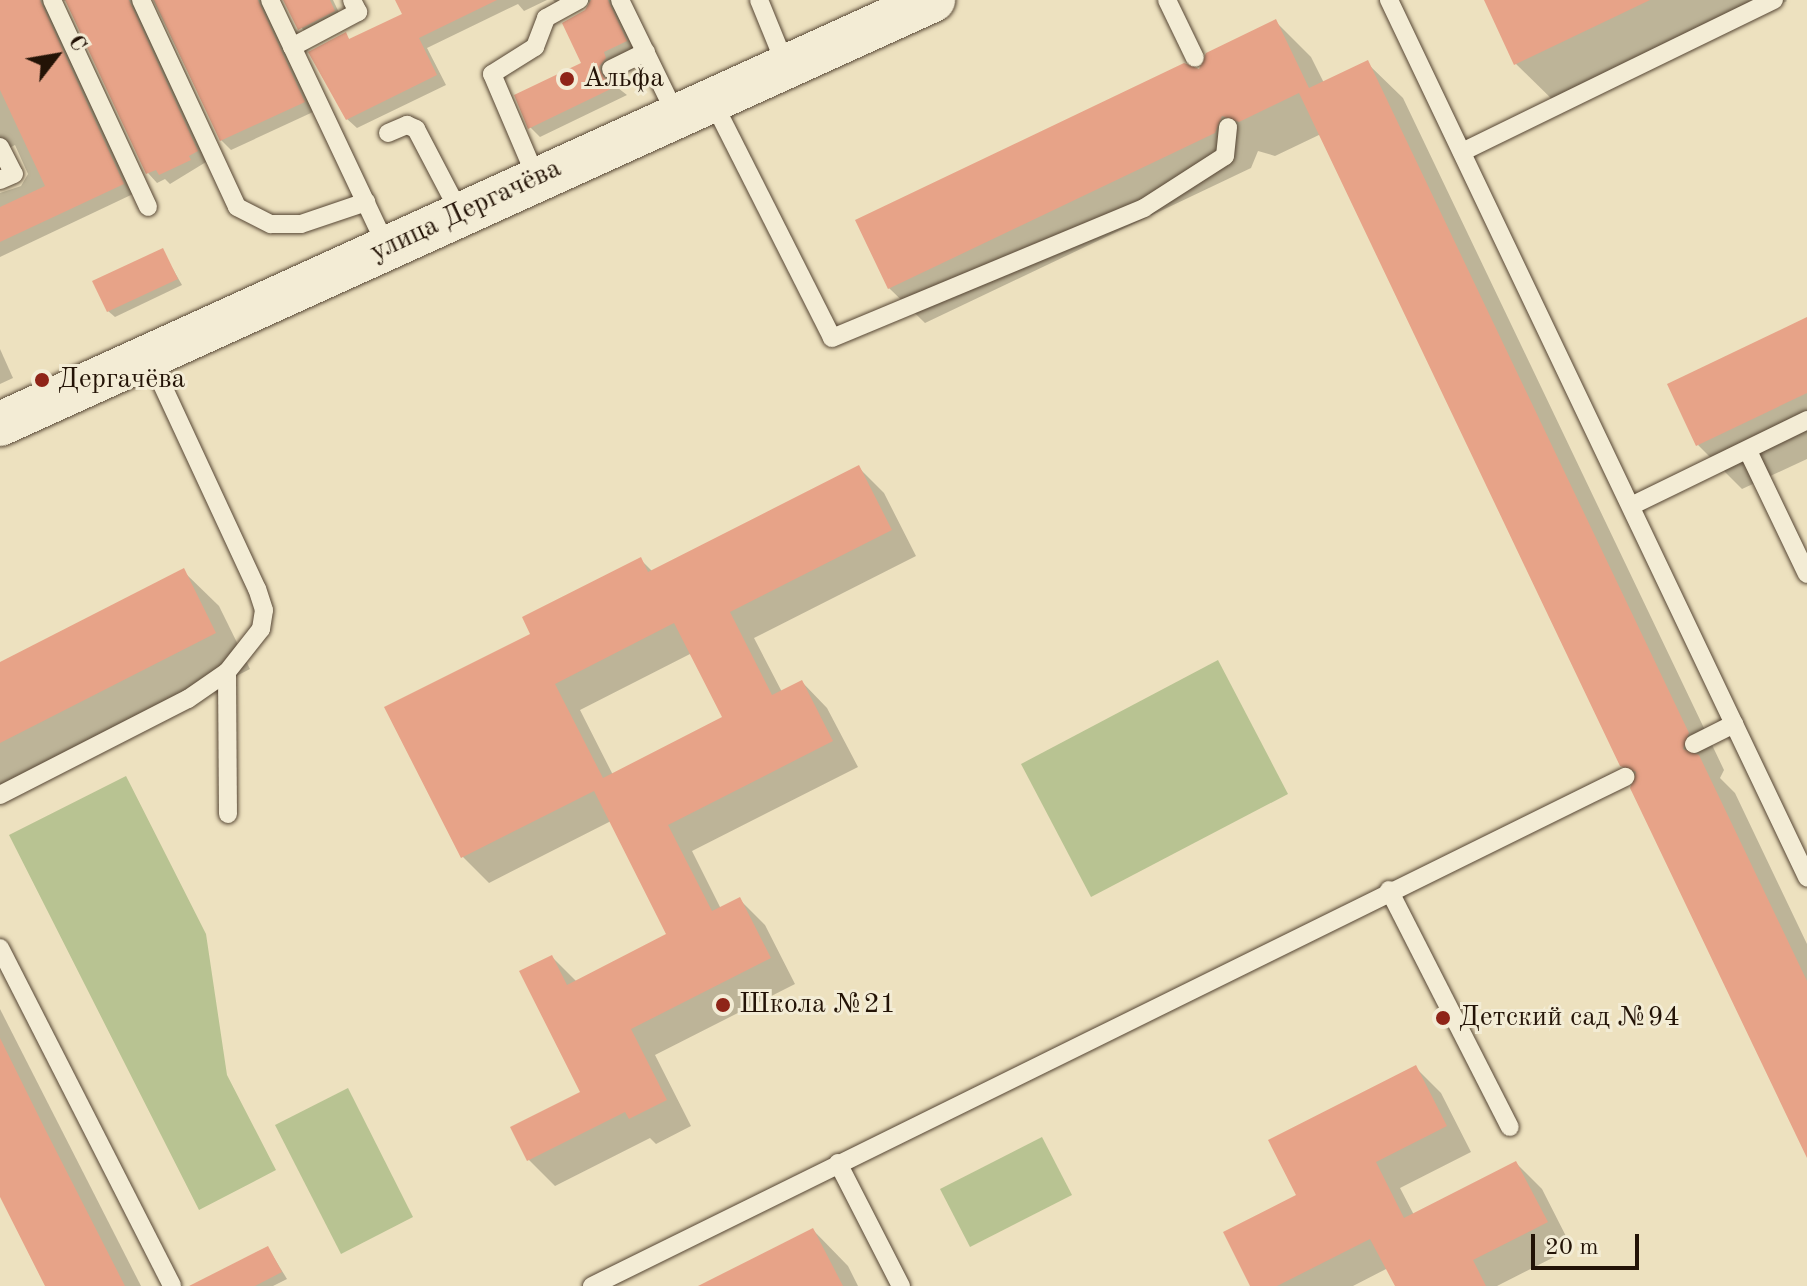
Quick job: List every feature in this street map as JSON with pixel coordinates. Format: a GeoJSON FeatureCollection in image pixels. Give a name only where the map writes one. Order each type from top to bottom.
{"type":"FeatureCollection","features":[{"type":"Feature","properties":{"kind":"street","name":"улица Дергачёва"},"geometry":{"type":"LineString","coordinates":[[0,424],[150,358],[536,177],[787,69],[870,22],[933,0]]}},
{"type":"Feature","properties":{"kind":"lane"},"geometry":{"type":"LineString","coordinates":[[52,0],[148,207]]}},
{"type":"Feature","properties":{"kind":"lane"},"geometry":{"type":"LineString","coordinates":[[141,0],[237,207],[271,224],[301,224],[366,202]]}},
{"type":"Feature","properties":{"kind":"lane"},"geometry":{"type":"LineString","coordinates":[[270,0],[387,247]]}},
{"type":"Feature","properties":{"kind":"lane"},"geometry":{"type":"LineString","coordinates":[[292,47],[358,12],[352,0]]}},
{"type":"Feature","properties":{"kind":"lane"},"geometry":{"type":"LineString","coordinates":[[536,177],[492,81],[495,69],[535,47],[546,18],[579,0]]}},
{"type":"Feature","properties":{"kind":"lane"},"geometry":{"type":"LineString","coordinates":[[620,0],[646,52],[695,110],[832,338],[1144,208],[1225,156],[1228,127]]}},
{"type":"Feature","properties":{"kind":"lane"},"geometry":{"type":"LineString","coordinates":[[759,0],[787,69]]}},
{"type":"Feature","properties":{"kind":"lane"},"geometry":{"type":"LineString","coordinates":[[1167,0],[1195,58]]}},
{"type":"Feature","properties":{"kind":"lane"},"geometry":{"type":"LineString","coordinates":[[1389,0],[1807,877]]}},
{"type":"Feature","properties":{"kind":"lane"},"geometry":{"type":"LineString","coordinates":[[1462,152],[1774,0]]}},
{"type":"Feature","properties":{"kind":"lane"},"geometry":{"type":"LineString","coordinates":[[611,69],[646,52]]}},
{"type":"Feature","properties":{"kind":"lane"},"geometry":{"type":"LineString","coordinates":[[388,133],[407,125],[416,129],[460,213]]}},
{"type":"Feature","properties":{"kind":"lane"},"geometry":{"type":"LineString","coordinates":[[0,147],[14,174],[0,180]]}},
{"type":"Feature","properties":{"kind":"lane"},"geometry":{"type":"LineString","coordinates":[[0,795],[188,699],[227,672],[261,629],[264,610],[150,358]]}},
{"type":"Feature","properties":{"kind":"lane"},"geometry":{"type":"LineString","coordinates":[[1631,506],[1807,420]]}},
{"type":"Feature","properties":{"kind":"lane"},"geometry":{"type":"LineString","coordinates":[[1748,451],[1807,574]]}},
{"type":"Feature","properties":{"kind":"lane"},"geometry":{"type":"LineString","coordinates":[[227,672],[228,814]]}},
{"type":"Feature","properties":{"kind":"lane"},"geometry":{"type":"LineString","coordinates":[[1694,744],[1734,724]]}},
{"type":"Feature","properties":{"kind":"lane"},"geometry":{"type":"LineString","coordinates":[[592,1286],[1389,890],[1625,777]]}},
{"type":"Feature","properties":{"kind":"lane"},"geometry":{"type":"LineString","coordinates":[[1389,890],[1510,1127]]}},
{"type":"Feature","properties":{"kind":"lane"},"geometry":{"type":"LineString","coordinates":[[0,948],[172,1286]]}},
{"type":"Feature","properties":{"kind":"lane"},"geometry":{"type":"LineString","coordinates":[[838,1163],[901,1286]]}},
{"type":"Feature","properties":{"kind":"green space"},"geometry":{"type":"Polygon","coordinates":[[[1218,660],[1288,794],[1091,897],[1021,764],[1218,660]]]}},
{"type":"Feature","properties":{"kind":"green space"},"geometry":{"type":"Polygon","coordinates":[[[126,776],[206,934],[227,1075],[276,1170],[199,1210],[9,835],[126,776]]]}},
{"type":"Feature","properties":{"kind":"green space"},"geometry":{"type":"Polygon","coordinates":[[[348,1088],[413,1217],[341,1254],[275,1125],[348,1088]]]}},
{"type":"Feature","properties":{"kind":"green space"},"geometry":{"type":"Polygon","coordinates":[[[1042,1137],[1072,1195],[970,1247],[940,1189],[1042,1137]]]}},
{"type":"Feature","properties":{"kind":"building"},"geometry":{"type":"Polygon","coordinates":[[[0,0],[40,0],[124,184],[0,242],[0,207],[45,186],[0,90],[0,0]]]}},
{"type":"Feature","properties":{"kind":"building"},"geometry":{"type":"Polygon","coordinates":[[[65,0],[129,0],[198,151],[189,156],[191,160],[159,175],[156,170],[146,174],[65,0]]]}},
{"type":"Feature","properties":{"kind":"building"},"geometry":{"type":"Polygon","coordinates":[[[154,0],[258,0],[305,102],[220,141],[154,0]]]}},
{"type":"Feature","properties":{"kind":"building"},"geometry":{"type":"Polygon","coordinates":[[[283,0],[330,0],[335,11],[298,30],[283,0]]]}},
{"type":"Feature","properties":{"kind":"building"},"geometry":{"type":"Polygon","coordinates":[[[395,0],[497,0],[419,38],[437,75],[346,120],[308,52],[346,32],[349,39],[402,14],[395,0]]]}},
{"type":"Feature","properties":{"kind":"building"},"geometry":{"type":"Polygon","coordinates":[[[591,0],[608,0],[627,41],[604,52],[606,58],[599,67],[604,78],[619,85],[528,129],[514,95],[581,63],[562,23],[585,10],[591,0]]]}},
{"type":"Feature","properties":{"kind":"building"},"geometry":{"type":"Polygon","coordinates":[[[1484,0],[1650,0],[1514,65],[1484,0]]]}},
{"type":"Feature","properties":{"kind":"building"},"geometry":{"type":"Polygon","coordinates":[[[1276,19],[1309,88],[1368,60],[1689,733],[1683,749],[1699,755],[1807,981],[1807,1158],[1630,788],[1636,772],[1620,766],[1299,93],[1239,122],[1222,116],[1215,133],[888,289],[855,220],[1184,63],[1199,69],[1206,53],[1276,19]]]}},
{"type":"Feature","properties":{"kind":"building"},"geometry":{"type":"Polygon","coordinates":[[[163,248],[178,279],[107,312],[92,281],[163,248]]]}},
{"type":"Feature","properties":{"kind":"building"},"geometry":{"type":"Polygon","coordinates":[[[1807,317],[1807,393],[1696,446],[1667,384],[1807,317]]]}},
{"type":"Feature","properties":{"kind":"building"},"geometry":{"type":"Polygon","coordinates":[[[859,465],[892,530],[730,612],[772,695],[802,680],[833,741],[668,825],[712,911],[740,897],[771,958],[631,1029],[667,1100],[629,1119],[625,1112],[527,1161],[510,1127],[580,1092],[519,971],[552,955],[567,985],[666,934],[594,791],[461,858],[384,707],[530,634],[522,617],[641,557],[648,572],[859,465]],[[674,623],[555,684],[603,778],[722,717],[674,623]]]}},
{"type":"Feature","properties":{"kind":"building"},"geometry":{"type":"Polygon","coordinates":[[[184,568],[216,633],[0,743],[0,662],[184,568]]]}},
{"type":"Feature","properties":{"kind":"building"},"geometry":{"type":"Polygon","coordinates":[[[0,1038],[125,1286],[45,1286],[0,1197],[0,1038]]]}},
{"type":"Feature","properties":{"kind":"building"},"geometry":{"type":"Polygon","coordinates":[[[1416,1065],[1447,1126],[1376,1162],[1404,1218],[1516,1161],[1548,1222],[1473,1260],[1486,1286],[1395,1286],[1370,1239],[1277,1286],[1250,1286],[1223,1232],[1296,1195],[1268,1140],[1416,1065]]]}},
{"type":"Feature","properties":{"kind":"building"},"geometry":{"type":"Polygon","coordinates":[[[813,1228],[843,1286],[698,1286],[813,1228]]]}},
{"type":"Feature","properties":{"kind":"building"},"geometry":{"type":"Polygon","coordinates":[[[268,1246],[282,1272],[255,1286],[189,1286],[268,1246]]]}},
{"type":"Feature","properties":{"kind":"place","name":"Альфа"},"geometry":{"type":"Point","coordinates":[567,79]}},
{"type":"Feature","properties":{"kind":"place","name":"Дергачёва"},"geometry":{"type":"Point","coordinates":[42,380]}},
{"type":"Feature","properties":{"kind":"place","name":"Школа №21"},"geometry":{"type":"Point","coordinates":[723,1005]}},
{"type":"Feature","properties":{"kind":"place","name":"Детский сад №94"},"geometry":{"type":"Point","coordinates":[1443,1018]}}]}
